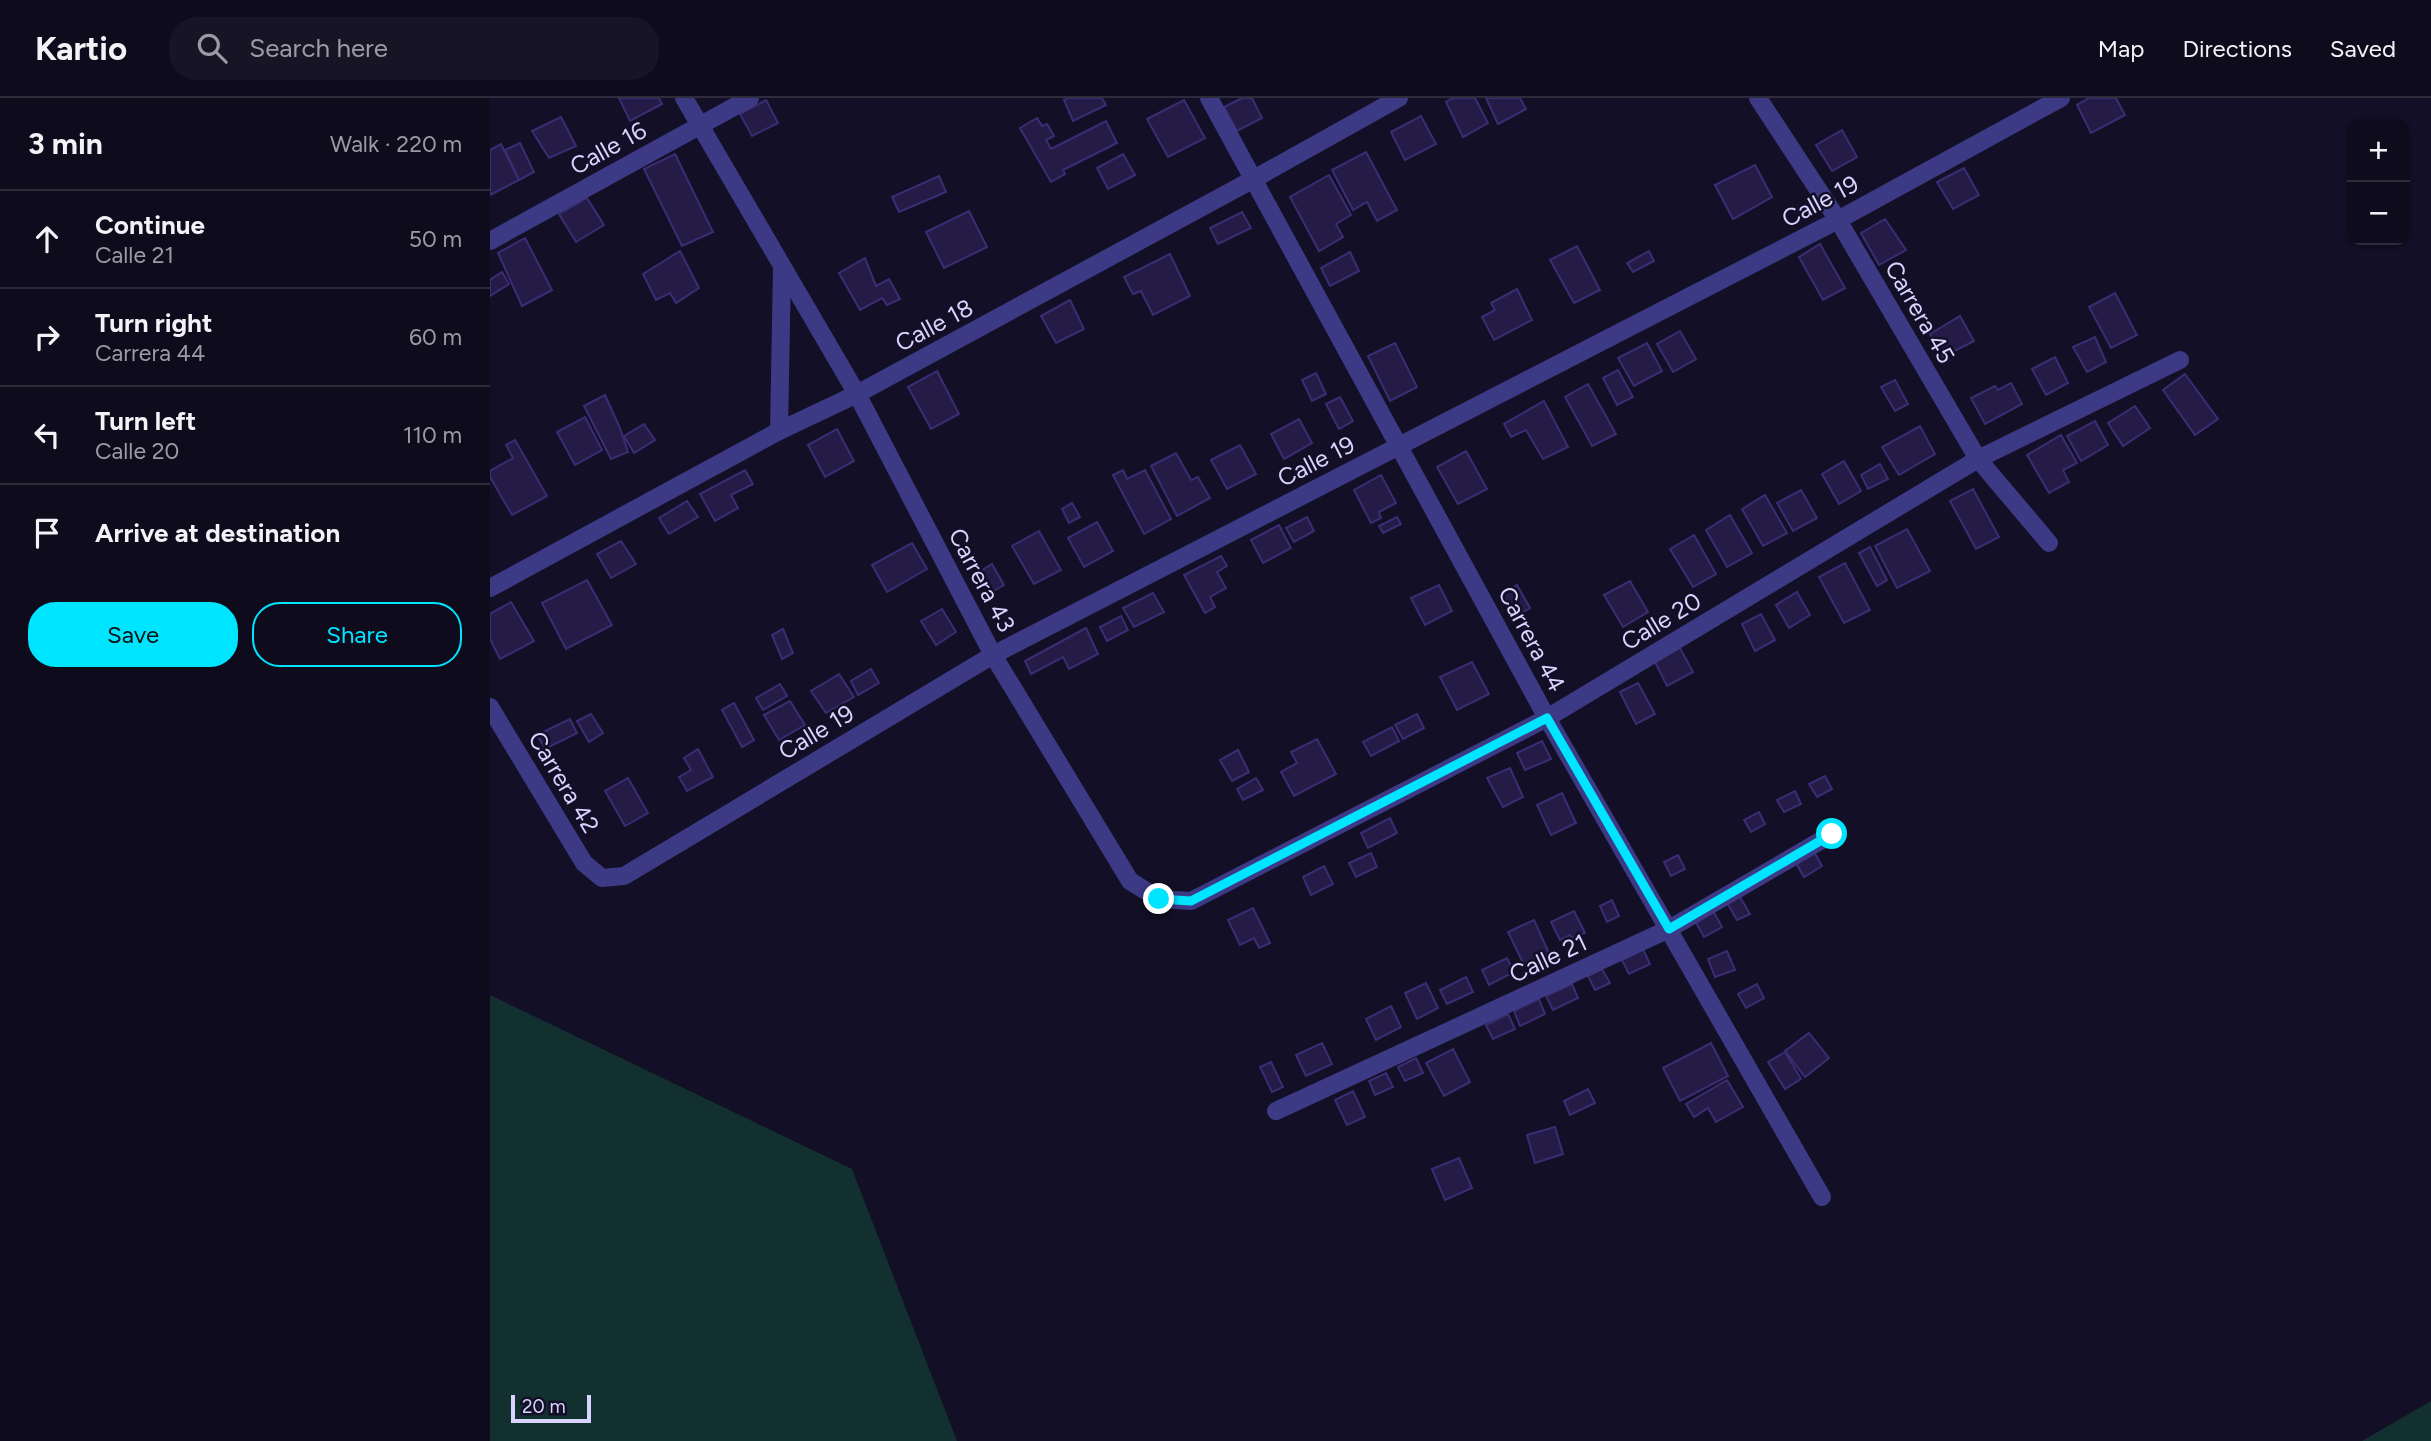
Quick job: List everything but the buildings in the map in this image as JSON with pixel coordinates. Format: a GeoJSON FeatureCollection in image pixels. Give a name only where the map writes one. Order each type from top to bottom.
{"type":"FeatureCollection","features":[{"type":"Feature","properties":{"kind":"street","name":"Carrera 43"},"geometry":{"type":"LineString","coordinates":[[684,98],[857,394],[993,655],[1130,881],[1159,899]]}},
{"type":"Feature","properties":{"kind":"street","name":"Calle 16"},"geometry":{"type":"LineString","coordinates":[[490,241],[750,98]]}},
{"type":"Feature","properties":{"kind":"street","name":"Carrera 44"},"geometry":{"type":"LineString","coordinates":[[1209,98],[1547,718],[1822,1197]]}},
{"type":"Feature","properties":{"kind":"street","name":"Calle 18"},"geometry":{"type":"LineString","coordinates":[[490,588],[779,431],[857,394],[1399,98]]}},
{"type":"Feature","properties":{"kind":"street","name":"Carrera 45"},"geometry":{"type":"LineString","coordinates":[[1758,98],[1838,220],[1978,458],[2049,543]]}},
{"type":"Feature","properties":{"kind":"street","name":"Calle 19"},"geometry":{"type":"LineString","coordinates":[[602,878],[624,876],[993,655],[1838,220],[2061,98]]}},
{"type":"Feature","properties":{"kind":"street"},"geometry":{"type":"LineString","coordinates":[[779,431],[782,268]]}},
{"type":"Feature","properties":{"kind":"street","name":"Calle 20"},"geometry":{"type":"LineString","coordinates":[[1159,899],[1191,901],[1547,718],[1978,458],[2180,360]]}},
{"type":"Feature","properties":{"kind":"street","name":"Carrera 42"},"geometry":{"type":"LineString","coordinates":[[490,707],[584,863],[602,878]]}},
{"type":"Feature","properties":{"kind":"street","name":"Calle 21"},"geometry":{"type":"LineString","coordinates":[[1276,1111],[1669,929],[1832,834]]}},
{"type":"Feature","properties":{"kind":"green space"},"geometry":{"type":"Polygon","coordinates":[[[490,995],[852,1169],[957,1441],[490,1441],[490,995]]]}},
{"type":"Feature","properties":{"kind":"green space"},"geometry":{"type":"Polygon","coordinates":[[[2431,1401],[2431,1441],[2362,1441],[2431,1401]]]}},
{"type":"Feature","properties":{"kind":"route"},"geometry":{"type":"LineString","coordinates":[[1159,899],[1191,901],[1547,718],[1669,929],[1832,834]]}}]}
